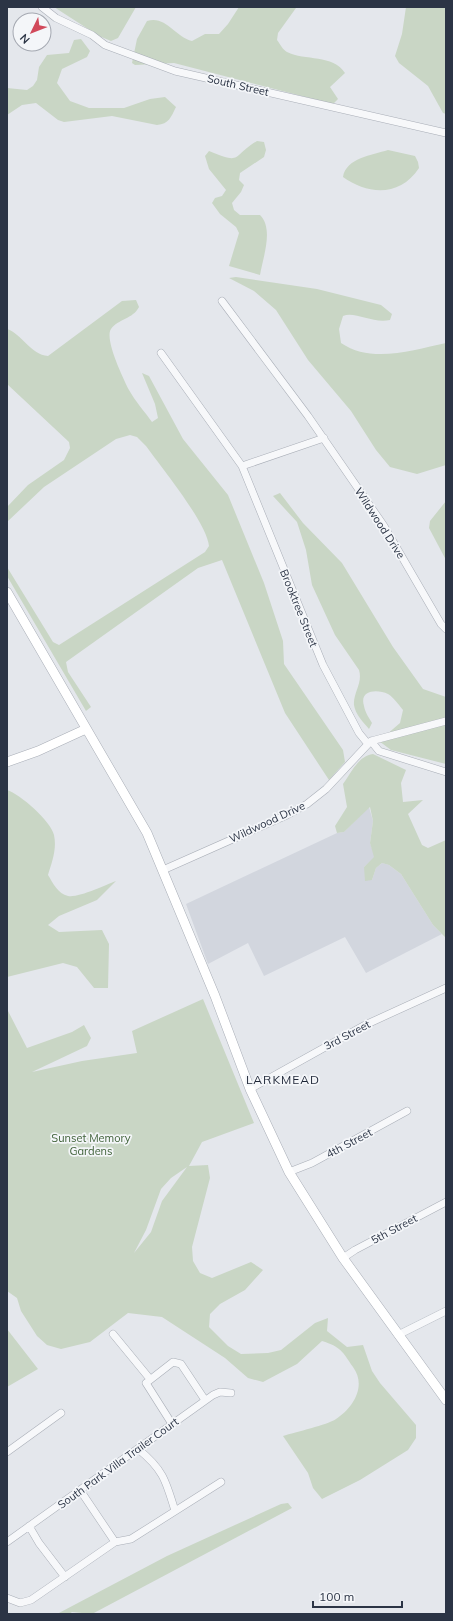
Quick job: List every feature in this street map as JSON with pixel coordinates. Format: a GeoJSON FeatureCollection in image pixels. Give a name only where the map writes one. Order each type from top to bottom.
{"type":"FeatureCollection","features":[{"type":"Feature","properties":{"kind":"main road"},"geometry":{"type":"LineString","coordinates":[[7,592],[147,833],[214,992],[250,1089],[275,1146],[289,1172],[343,1258],[446,1400]]}},
{"type":"Feature","properties":{"kind":"main road"},"geometry":{"type":"LineString","coordinates":[[7,762],[38,751],[86,729]]}},
{"type":"Feature","properties":{"kind":"street","name":"South Street"},"geometry":{"type":"LineString","coordinates":[[42,7],[56,18],[92,35],[105,44],[175,71],[446,133]]}},
{"type":"Feature","properties":{"kind":"street","name":"Wildwood Drive"},"geometry":{"type":"LineString","coordinates":[[222,301],[324,438],[384,526],[441,624],[446,629]]}},
{"type":"Feature","properties":{"kind":"street"},"geometry":{"type":"LineString","coordinates":[[161,353],[242,466],[324,438]]}},
{"type":"Feature","properties":{"kind":"street","name":"Brooktree Street"},"geometry":{"type":"LineString","coordinates":[[242,466],[323,665],[359,734],[379,751],[446,772]]}},
{"type":"Feature","properties":{"kind":"street"},"geometry":{"type":"LineString","coordinates":[[369,743],[446,721]]}},
{"type":"Feature","properties":{"kind":"street","name":"Wildwood Drive"},"geometry":{"type":"LineString","coordinates":[[163,870],[287,815],[307,804],[326,789],[369,743]]}},
{"type":"Feature","properties":{"kind":"street","name":"3rd Street"},"geometry":{"type":"LineString","coordinates":[[250,1089],[365,1025],[446,988]]}},
{"type":"Feature","properties":{"kind":"street","name":"4th Street"},"geometry":{"type":"LineString","coordinates":[[289,1172],[312,1162],[407,1111]]}},
{"type":"Feature","properties":{"kind":"street","name":"5th Street"},"geometry":{"type":"LineString","coordinates":[[343,1258],[354,1250],[446,1202]]}},
{"type":"Feature","properties":{"kind":"street"},"geometry":{"type":"LineString","coordinates":[[398,1335],[446,1311]]}},
{"type":"Feature","properties":{"kind":"street"},"geometry":{"type":"LineString","coordinates":[[113,1334],[150,1379]]}},
{"type":"Feature","properties":{"kind":"street"},"geometry":{"type":"LineString","coordinates":[[172,1424],[146,1383],[164,1368],[176,1362],[180,1364],[205,1400]]}},
{"type":"Feature","properties":{"kind":"street","name":"South Park Villa Trailer Court"},"geometry":{"type":"LineString","coordinates":[[7,1542],[205,1400],[220,1392],[231,1393]]}},
{"type":"Feature","properties":{"kind":"street"},"geometry":{"type":"LineString","coordinates":[[7,1452],[61,1413]]}},
{"type":"Feature","properties":{"kind":"street"},"geometry":{"type":"LineString","coordinates":[[138,1449],[153,1462],[161,1472],[175,1511]]}},
{"type":"Feature","properties":{"kind":"street"},"geometry":{"type":"LineString","coordinates":[[7,1598],[20,1603],[31,1600],[115,1542],[131,1539],[175,1511],[186,1506],[221,1482]]}},
{"type":"Feature","properties":{"kind":"street"},"geometry":{"type":"LineString","coordinates":[[80,1490],[115,1542]]}},
{"type":"Feature","properties":{"kind":"street"},"geometry":{"type":"LineString","coordinates":[[29,1526],[39,1543],[65,1577]]}},
{"type":"Feature","properties":{"kind":"shaded area"},"geometry":{"type":"Polygon","coordinates":[[[369,807],[373,821],[370,843],[375,857],[364,867],[372,880],[376,868],[382,863],[389,865],[401,874],[433,925],[442,934],[366,973],[345,937],[264,976],[248,943],[208,964],[186,904],[337,833],[344,832],[369,807]]]}},
{"type":"Feature","properties":{"kind":"green space"},"geometry":{"type":"Polygon","coordinates":[[[54,7],[136,7],[118,38],[111,41],[99,36],[54,7]]]}},
{"type":"Feature","properties":{"kind":"green space"},"geometry":{"type":"Polygon","coordinates":[[[239,7],[296,8],[278,33],[277,40],[287,52],[294,55],[326,60],[340,67],[345,73],[330,87],[338,99],[333,104],[174,63],[135,65],[132,63],[137,39],[147,21],[160,21],[186,39],[192,41],[205,34],[219,34],[228,24],[239,7]]]}},
{"type":"Feature","properties":{"kind":"green space"},"geometry":{"type":"Polygon","coordinates":[[[406,7],[446,7],[446,114],[443,113],[428,86],[399,63],[395,56],[402,34],[406,7]]]}},
{"type":"Feature","properties":{"kind":"green space"},"geometry":{"type":"Polygon","coordinates":[[[81,39],[90,51],[87,57],[62,69],[57,83],[70,101],[89,108],[124,108],[150,99],[165,97],[176,107],[167,122],[157,125],[112,116],[64,122],[58,120],[36,103],[22,105],[7,115],[7,88],[27,90],[33,86],[37,80],[39,67],[47,55],[69,53],[74,40],[81,39]]]}},
{"type":"Feature","properties":{"kind":"green space"},"geometry":{"type":"Polygon","coordinates":[[[257,141],[264,142],[266,150],[264,157],[240,173],[239,180],[244,185],[241,192],[232,203],[234,210],[240,215],[260,215],[264,221],[267,235],[260,275],[229,266],[239,233],[236,227],[220,214],[212,203],[215,198],[222,196],[226,190],[209,169],[205,156],[209,151],[227,158],[236,157],[257,141]]]}},
{"type":"Feature","properties":{"kind":"green space"},"geometry":{"type":"Polygon","coordinates":[[[388,150],[415,156],[418,162],[419,168],[403,184],[383,190],[373,190],[353,183],[343,177],[349,165],[354,161],[388,150]]]}},
{"type":"Feature","properties":{"kind":"green space"},"geometry":{"type":"Polygon","coordinates":[[[236,277],[317,289],[381,305],[392,314],[390,320],[384,321],[353,315],[343,316],[339,329],[341,343],[353,349],[366,353],[392,354],[446,343],[446,465],[417,474],[390,467],[376,450],[351,411],[308,360],[276,310],[254,291],[229,278],[236,277]]]}},
{"type":"Feature","properties":{"kind":"green space"},"geometry":{"type":"Polygon","coordinates":[[[136,300],[139,307],[136,311],[129,317],[117,323],[111,329],[110,341],[119,369],[131,394],[152,422],[158,418],[155,404],[142,373],[149,376],[183,439],[228,495],[264,583],[283,641],[284,664],[343,750],[345,762],[329,780],[285,713],[222,560],[198,568],[66,662],[68,672],[91,707],[86,711],[7,576],[7,567],[53,642],[59,645],[205,552],[209,546],[200,524],[182,495],[146,446],[137,437],[130,435],[116,439],[44,487],[7,522],[7,507],[28,485],[64,460],[70,448],[69,442],[7,384],[7,329],[17,335],[37,352],[48,356],[122,301],[136,300]]]}},
{"type":"Feature","properties":{"kind":"green space"},"geometry":{"type":"Polygon","coordinates":[[[280,493],[303,523],[342,563],[393,647],[423,689],[446,697],[446,764],[391,750],[379,741],[400,723],[403,710],[388,694],[374,691],[366,694],[364,697],[363,701],[367,715],[372,723],[369,729],[358,715],[354,701],[360,679],[359,670],[335,635],[312,585],[306,550],[297,522],[273,496],[280,493]]]}},
{"type":"Feature","properties":{"kind":"green space"},"geometry":{"type":"Polygon","coordinates":[[[446,501],[446,560],[429,528],[430,521],[446,501]]]}},
{"type":"Feature","properties":{"kind":"green space"},"geometry":{"type":"Polygon","coordinates":[[[373,754],[406,770],[401,783],[403,802],[423,800],[408,814],[422,845],[428,848],[446,840],[446,938],[433,925],[401,874],[389,865],[382,863],[376,868],[372,880],[365,881],[364,867],[374,857],[370,843],[373,821],[370,807],[344,832],[337,833],[335,826],[347,807],[343,784],[359,761],[368,755],[373,754]]]}},
{"type":"Feature","properties":{"kind":"green space"},"geometry":{"type":"Polygon","coordinates":[[[7,790],[27,802],[52,829],[55,845],[54,855],[48,875],[61,893],[68,896],[79,895],[116,881],[97,900],[59,916],[48,925],[59,932],[102,930],[109,944],[108,988],[94,988],[77,967],[63,963],[7,977],[7,790]]]}},
{"type":"Feature","properties":{"kind":"green space","name":"Sunset Memory Gardens"},"geometry":{"type":"Polygon","coordinates":[[[203,999],[254,1123],[202,1142],[189,1166],[208,1165],[210,1178],[192,1247],[193,1261],[200,1273],[212,1278],[251,1262],[263,1270],[245,1290],[220,1304],[210,1314],[209,1327],[228,1346],[241,1354],[268,1353],[281,1350],[315,1323],[328,1318],[327,1331],[347,1347],[363,1345],[372,1371],[380,1383],[416,1425],[416,1438],[408,1450],[360,1480],[322,1499],[313,1488],[308,1473],[283,1436],[332,1421],[348,1409],[353,1403],[359,1382],[357,1374],[346,1357],[333,1345],[322,1341],[297,1364],[263,1382],[248,1378],[225,1358],[162,1317],[128,1313],[90,1342],[61,1349],[47,1345],[37,1336],[21,1311],[17,1298],[7,1291],[7,1009],[27,1048],[72,1032],[84,1025],[91,1038],[87,1046],[32,1072],[82,1061],[137,1053],[132,1031],[203,999]],[[187,1167],[171,1178],[161,1189],[146,1230],[134,1253],[151,1232],[162,1201],[187,1167]]]}},
{"type":"Feature","properties":{"kind":"green space"},"geometry":{"type":"Polygon","coordinates":[[[7,1329],[38,1369],[7,1387],[7,1329]]]}},
{"type":"Feature","properties":{"kind":"green space"},"geometry":{"type":"Polygon","coordinates":[[[288,1503],[292,1508],[92,1614],[72,1612],[69,1614],[57,1614],[167,1556],[281,1504],[288,1503]]]}},
{"type":"Feature","properties":{"kind":"district","name":"LARKMEAD"},"geometry":{"type":"Point","coordinates":[283,1080]}}]}
